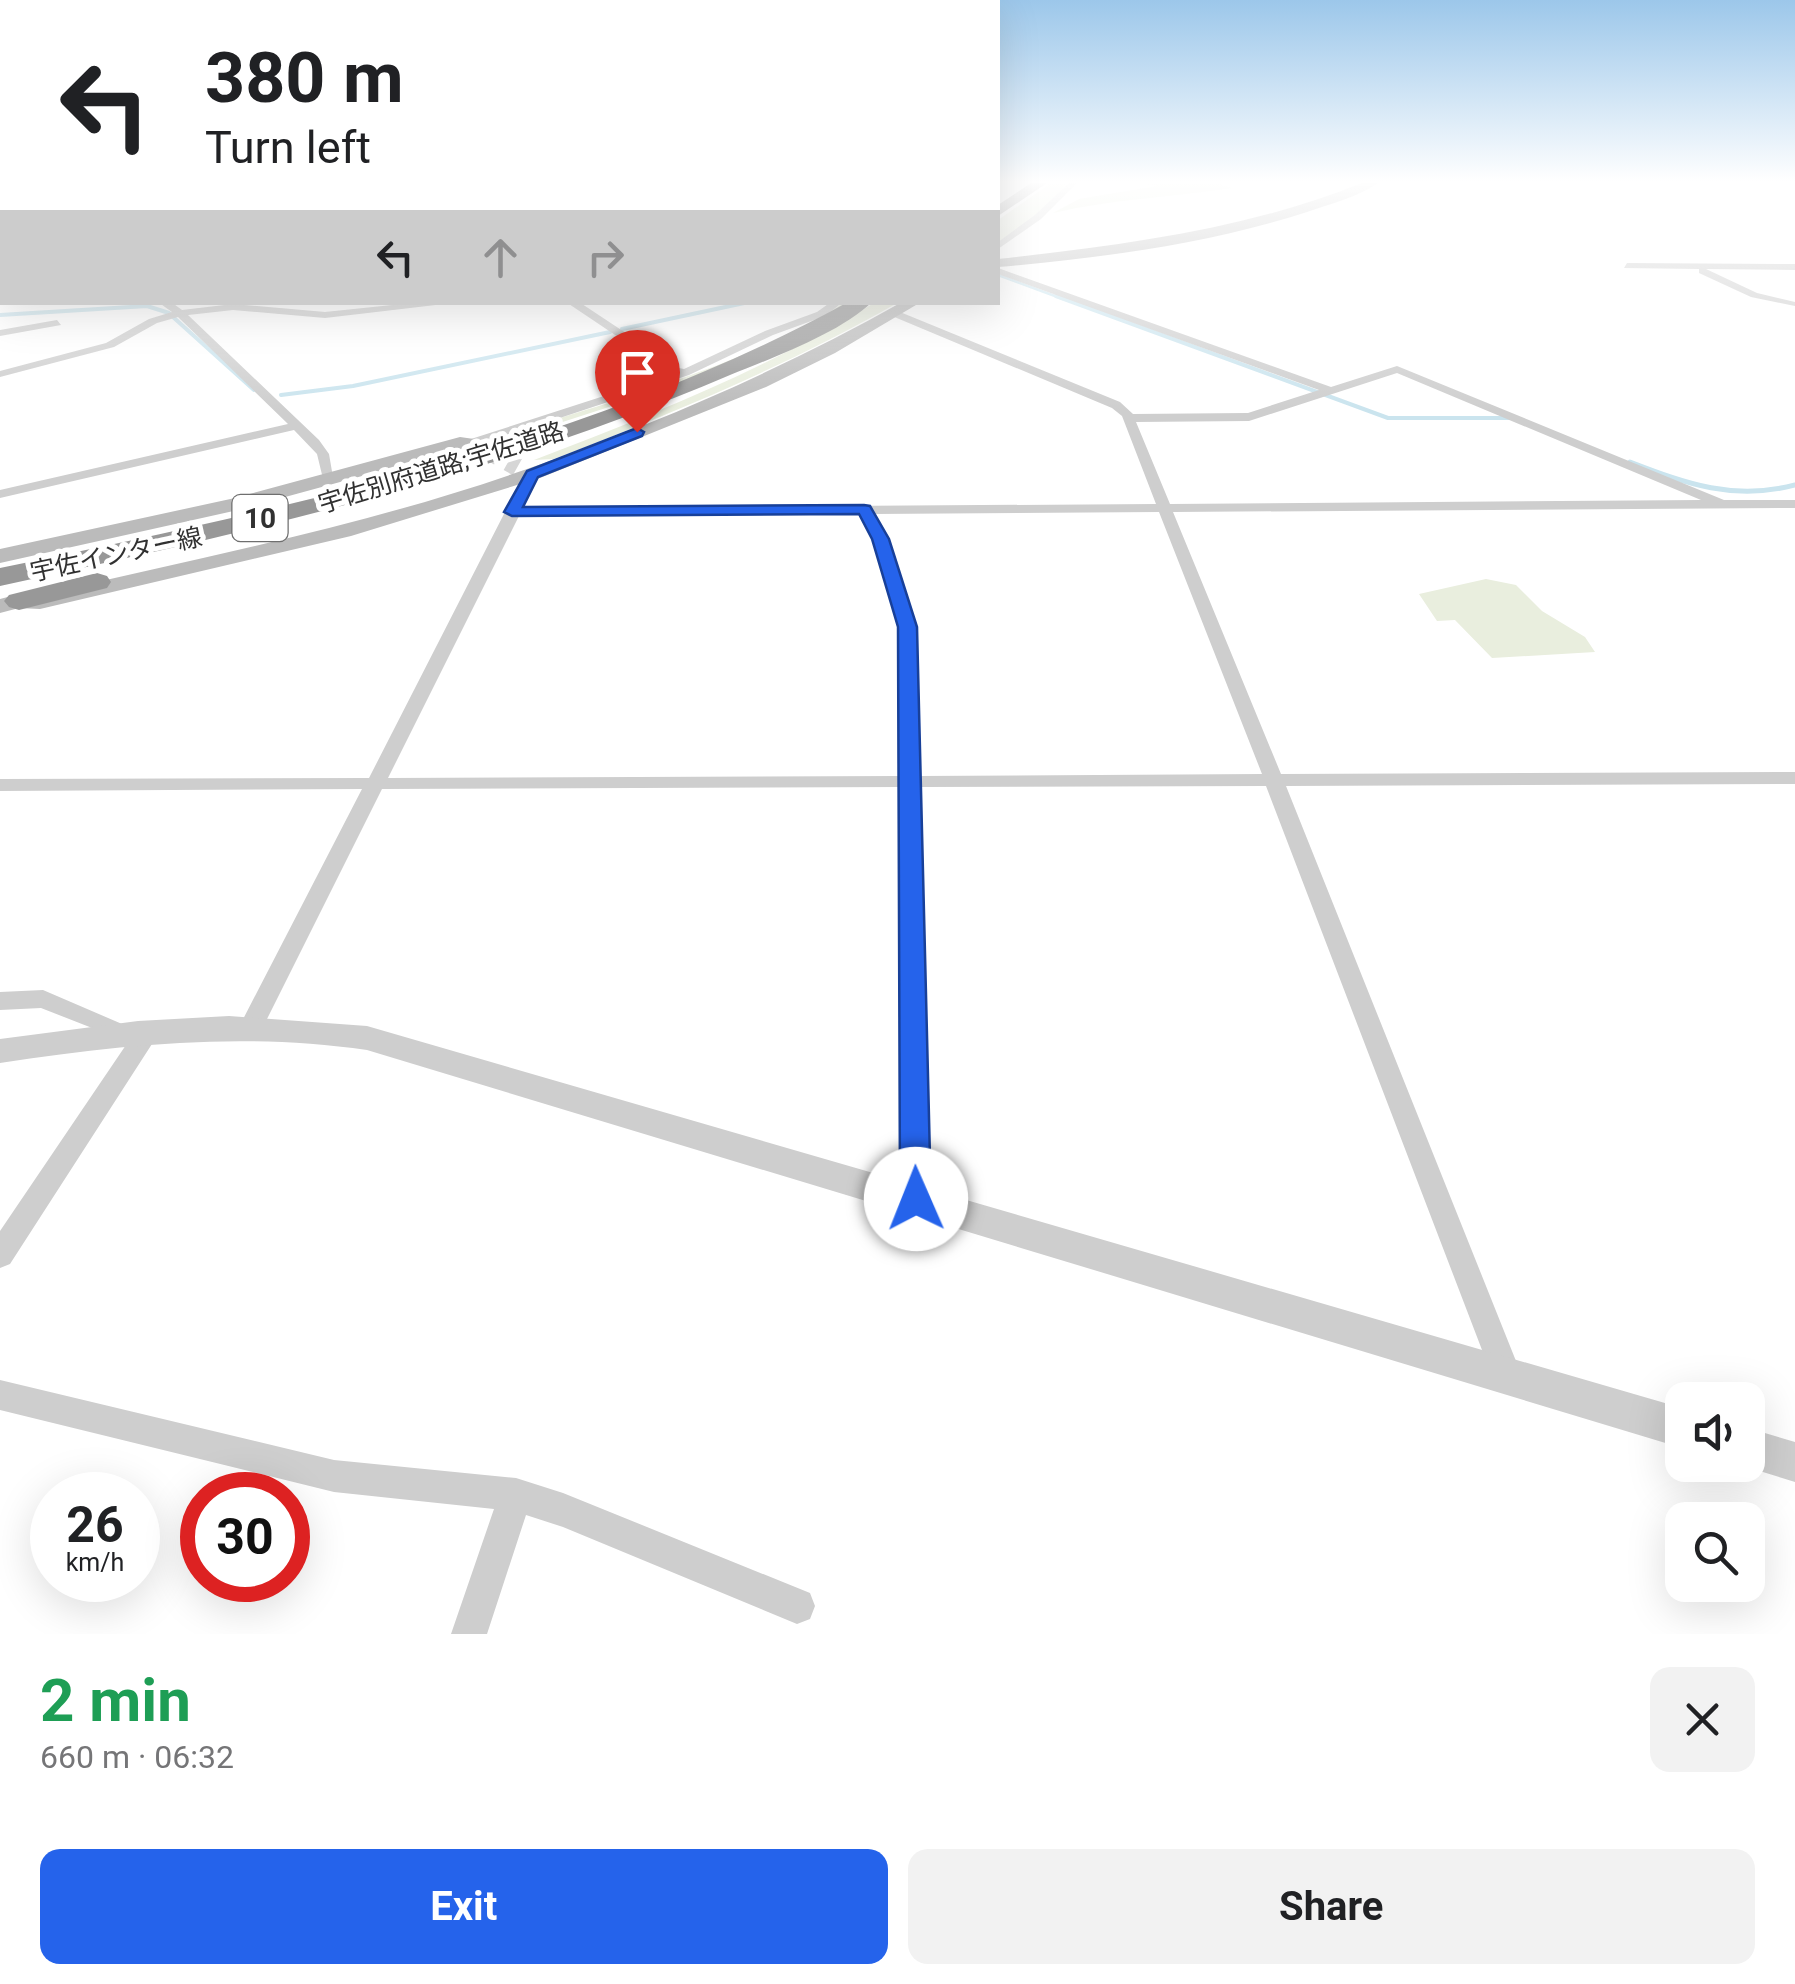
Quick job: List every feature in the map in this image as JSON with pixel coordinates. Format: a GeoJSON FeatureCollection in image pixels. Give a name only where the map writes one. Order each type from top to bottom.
{"type":"FeatureCollection","features":[{"type":"Feature","properties":{"kind":"highway","name":"宇佐別府道路;宇佐道路"},"geometry":{"type":"LineString","coordinates":[[0,577],[333,500],[522,462],[661,396],[772,350],[850,305]]}},
{"type":"Feature","properties":{"kind":"highway"},"geometry":{"type":"LineString","coordinates":[[10,603],[305,526],[507,463],[758,364],[850,305]]}},
{"type":"Feature","properties":{"kind":"highway"},"geometry":{"type":"LineString","coordinates":[[0,558],[286,502],[482,451],[522,462]]}},
{"type":"Feature","properties":{"kind":"main road"},"geometry":{"type":"LineString","coordinates":[[1000,263],[1030,259]]}},
{"type":"Feature","properties":{"kind":"main road","name":"宇佐インター線"},"geometry":{"type":"LineString","coordinates":[[10,603],[40,602],[343,531],[522,462],[760,382],[910,305]]}},
{"type":"Feature","properties":{"kind":"main road","name":"宇佐インター線"},"geometry":{"type":"LineString","coordinates":[[0,558],[478,444]]}},
{"type":"Feature","properties":{"kind":"street"},"geometry":{"type":"LineString","coordinates":[[1627,266],[1795,267]]}},
{"type":"Feature","properties":{"kind":"street"},"geometry":{"type":"LineString","coordinates":[[1696,268],[1754,296],[1794,304]]}},
{"type":"Feature","properties":{"kind":"street"},"geometry":{"type":"LineString","coordinates":[[1000,271],[1329,390]]}},
{"type":"Feature","properties":{"kind":"street"},"geometry":{"type":"LineString","coordinates":[[168,305],[299,425],[323,454],[329,480]]}},
{"type":"Feature","properties":{"kind":"street"},"geometry":{"type":"LineString","coordinates":[[0,374],[110,346],[153,321],[180,313],[233,307],[325,315],[426,305]]}},
{"type":"Feature","properties":{"kind":"street"},"geometry":{"type":"LineString","coordinates":[[576,305],[646,351],[650,356],[645,363],[648,366],[685,373]]}},
{"type":"Feature","properties":{"kind":"street"},"geometry":{"type":"LineString","coordinates":[[478,444],[685,373],[769,332],[850,305]]}},
{"type":"Feature","properties":{"kind":"street"},"geometry":{"type":"LineString","coordinates":[[896,314],[1116,405],[1128,418],[1373,1027],[1507,1376]]}},
{"type":"Feature","properties":{"kind":"street"},"geometry":{"type":"LineString","coordinates":[[0,332],[57,323]]}},
{"type":"Feature","properties":{"kind":"street"},"geometry":{"type":"LineString","coordinates":[[1128,418],[1249,417],[1388,370],[1402,370],[1513,420],[1708,495],[1722,505]]}},
{"type":"Feature","properties":{"kind":"street"},"geometry":{"type":"LineString","coordinates":[[0,494],[299,425]]}},
{"type":"Feature","properties":{"kind":"street"},"geometry":{"type":"LineString","coordinates":[[251,1027],[512,512],[522,462]]}},
{"type":"Feature","properties":{"kind":"street"},"geometry":{"type":"LineString","coordinates":[[512,512],[1795,504]]}},
{"type":"Feature","properties":{"kind":"street"},"geometry":{"type":"LineString","coordinates":[[864,510],[880,539],[908,627],[916,1199]]}},
{"type":"Feature","properties":{"kind":"street"},"geometry":{"type":"LineString","coordinates":[[0,785],[1795,778]]}},
{"type":"Feature","properties":{"kind":"street"},"geometry":{"type":"LineString","coordinates":[[0,1000],[43,999],[138,1031]]}},
{"type":"Feature","properties":{"kind":"street"},"geometry":{"type":"LineString","coordinates":[[0,1051],[138,1031],[251,1027],[313,1030],[392,1044],[1665,1423]]}},
{"type":"Feature","properties":{"kind":"street"},"geometry":{"type":"LineString","coordinates":[[0,1255],[138,1031]]}},
{"type":"Feature","properties":{"kind":"street"},"geometry":{"type":"LineString","coordinates":[[0,1395],[334,1476],[516,1495],[564,1510],[796,1606]]}},
{"type":"Feature","properties":{"kind":"street"},"geometry":{"type":"LineString","coordinates":[[1765,1453],[1795,1462]]}},
{"type":"Feature","properties":{"kind":"street"},"geometry":{"type":"LineString","coordinates":[[469,1634],[516,1495]]}},
{"type":"Feature","properties":{"kind":"green space"},"geometry":{"type":"Polygon","coordinates":[[[840,305],[849,305],[726,365],[501,442],[507,435],[725,362],[807,325],[840,305]]]}},
{"type":"Feature","properties":{"kind":"green space"},"geometry":{"type":"Polygon","coordinates":[[[871,305],[893,305],[772,368],[686,406],[554,459],[534,460],[665,408],[871,305]]]}},
{"type":"Feature","properties":{"kind":"green space"},"geometry":{"type":"Polygon","coordinates":[[[1486,579],[1516,585],[1542,611],[1585,637],[1595,652],[1492,658],[1455,620],[1437,621],[1419,594],[1486,579]]]}},
{"type":"Feature","properties":{"kind":"waterway"},"geometry":{"type":"LineString","coordinates":[[1000,276],[1063,299]]}},
{"type":"Feature","properties":{"kind":"waterway"},"geometry":{"type":"LineString","coordinates":[[1056,296],[1388,418],[1511,418]]}},
{"type":"Feature","properties":{"kind":"waterway"},"geometry":{"type":"LineString","coordinates":[[622,329],[735,305]]}},
{"type":"Feature","properties":{"kind":"waterway"},"geometry":{"type":"LineString","coordinates":[[0,315],[147,306],[169,313]]}},
{"type":"Feature","properties":{"kind":"waterway"},"geometry":{"type":"LineString","coordinates":[[173,317],[254,390]]}},
{"type":"Feature","properties":{"kind":"waterway"},"geometry":{"type":"LineString","coordinates":[[281,395],[353,386],[610,332]]}},
{"type":"Feature","properties":{"kind":"waterway"},"geometry":{"type":"LineString","coordinates":[[1630,462],[1691,483],[1731,491],[1795,485]]}},
{"type":"Feature","properties":{"kind":"tunnel"},"geometry":{"type":"LineString","coordinates":[[485,447],[481,445],[518,466]]}},
{"type":"Feature","properties":{"kind":"route"},"geometry":{"type":"LineString","coordinates":[[637,432],[532,474],[512,512],[864,510],[880,539],[908,627],[916,1199]]}}]}
